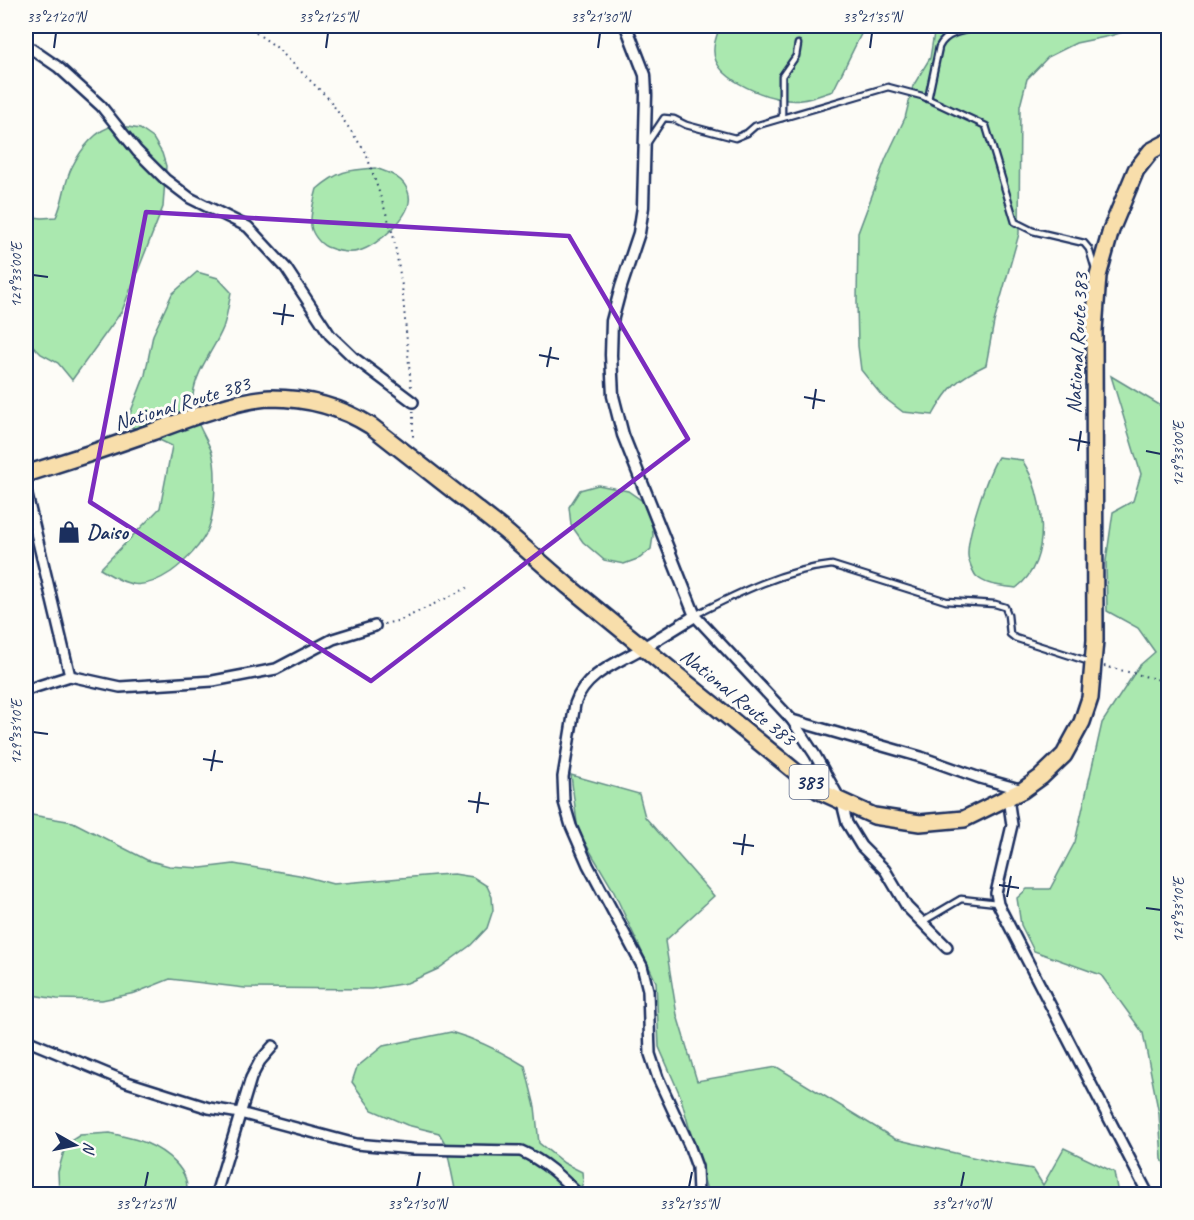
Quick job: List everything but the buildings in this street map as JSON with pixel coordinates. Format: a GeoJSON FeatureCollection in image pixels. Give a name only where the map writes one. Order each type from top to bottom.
{"type":"FeatureCollection","features":[{"type":"Feature","properties":{"kind":"highway","name":"National Route 383"},"geometry":{"type":"LineString","coordinates":[[26,474],[243,403],[271,398],[295,399],[328,405],[371,426],[505,531],[643,648],[819,791],[874,816],[920,823],[963,819],[1023,790],[1041,777],[1064,755],[1082,722],[1090,698],[1095,640],[1094,330],[1098,280],[1111,230],[1136,170],[1151,151],[1168,142]]}},
{"type":"Feature","properties":{"kind":"street"},"geometry":{"type":"LineString","coordinates":[[626,26],[645,75],[645,149],[643,207],[639,233],[612,321],[610,355],[614,396],[623,435],[695,615],[792,720],[842,803],[847,823],[861,846],[885,870],[907,907],[947,947]]}},
{"type":"Feature","properties":{"kind":"street"},"geometry":{"type":"LineString","coordinates":[[26,45],[58,67],[101,106],[137,151],[165,179],[190,198],[248,227],[286,268],[330,335],[353,357],[413,402]]}},
{"type":"Feature","properties":{"kind":"street"},"geometry":{"type":"LineString","coordinates":[[26,491],[70,676]]}},
{"type":"Feature","properties":{"kind":"street"},"geometry":{"type":"LineString","coordinates":[[695,615],[590,679],[574,704],[563,777],[564,802],[571,826],[588,865],[642,966],[648,990],[650,1054],[658,1078],[697,1167],[698,1194]]}},
{"type":"Feature","properties":{"kind":"street"},"geometry":{"type":"LineString","coordinates":[[26,690],[70,676],[120,687],[213,681],[276,669],[333,639],[375,626]]}},
{"type":"Feature","properties":{"kind":"street"},"geometry":{"type":"LineString","coordinates":[[792,720],[921,757],[980,778],[1023,790]]}},
{"type":"Feature","properties":{"kind":"street"},"geometry":{"type":"LineString","coordinates":[[1008,798],[1012,825],[996,893],[998,903],[1148,1194]]}},
{"type":"Feature","properties":{"kind":"street"},"geometry":{"type":"LineString","coordinates":[[26,1040],[127,1082],[209,1108],[240,1113],[356,1144],[413,1149],[521,1151],[537,1157],[578,1194]]}},
{"type":"Feature","properties":{"kind":"street"},"geometry":{"type":"LineString","coordinates":[[216,1194],[251,1078],[260,1061],[273,1046]]}},
{"type":"Feature","properties":{"kind":"lane"},"geometry":{"type":"LineString","coordinates":[[928,99],[939,47],[943,39],[952,34],[988,26]]}},
{"type":"Feature","properties":{"kind":"lane"},"geometry":{"type":"LineString","coordinates":[[782,118],[782,76],[796,56],[798,44]]}},
{"type":"Feature","properties":{"kind":"lane"},"geometry":{"type":"LineString","coordinates":[[645,149],[664,118],[735,138],[747,134],[755,126],[888,87],[928,99],[986,126],[1015,222],[1033,231],[1084,243],[1089,249],[1098,280]]}},
{"type":"Feature","properties":{"kind":"lane"},"geometry":{"type":"LineString","coordinates":[[695,615],[740,592],[784,576],[832,565],[946,601],[995,604],[1005,607],[1010,634],[1015,638],[1092,663]]}},
{"type":"Feature","properties":{"kind":"lane"},"geometry":{"type":"LineString","coordinates":[[922,922],[961,898],[998,903]]}},
{"type":"Feature","properties":{"kind":"path"},"geometry":{"type":"LineString","coordinates":[[246,26],[275,46],[329,99],[366,153],[393,234],[402,286],[413,402],[413,459]]}},
{"type":"Feature","properties":{"kind":"path"},"geometry":{"type":"LineString","coordinates":[[375,626],[401,620],[467,588]]}},
{"type":"Feature","properties":{"kind":"path"},"geometry":{"type":"LineString","coordinates":[[1092,663],[1168,682]]}},
{"type":"Feature","properties":{"kind":"highlighted area"},"geometry":{"type":"Polygon","coordinates":[[[146,212],[569,236],[688,439],[371,681],[90,502],[146,212]]]}},
{"type":"Feature","properties":{"kind":"green space"},"geometry":{"type":"Polygon","coordinates":[[[720,26],[865,26],[833,91],[809,99],[791,100],[779,99],[754,91],[741,85],[722,69],[716,61],[714,52],[720,26]]]}},
{"type":"Feature","properties":{"kind":"green space"},"geometry":{"type":"Polygon","coordinates":[[[933,26],[1143,26],[1076,43],[1048,57],[1027,79],[1020,106],[1019,234],[994,322],[986,365],[955,384],[933,415],[903,412],[882,396],[861,370],[857,302],[858,233],[886,158],[905,118],[913,86],[930,58],[933,26]]]}},
{"type":"Feature","properties":{"kind":"green space"},"geometry":{"type":"Polygon","coordinates":[[[116,125],[140,129],[153,138],[162,153],[166,166],[163,207],[122,311],[72,380],[58,363],[41,354],[26,339],[26,216],[56,217],[69,173],[80,153],[96,135],[116,125]]]}},
{"type":"Feature","properties":{"kind":"green space"},"geometry":{"type":"Polygon","coordinates":[[[375,168],[391,174],[407,189],[409,203],[400,221],[384,237],[359,251],[347,252],[324,246],[311,226],[317,189],[343,172],[375,168]]]}},
{"type":"Feature","properties":{"kind":"green space"},"geometry":{"type":"Polygon","coordinates":[[[197,272],[218,278],[231,292],[223,328],[201,369],[193,395],[198,424],[213,458],[215,488],[211,519],[202,540],[193,552],[171,572],[143,584],[127,583],[100,569],[160,508],[172,446],[126,424],[145,375],[153,335],[172,294],[197,272]]]}},
{"type":"Feature","properties":{"kind":"green space"},"geometry":{"type":"Polygon","coordinates":[[[1111,376],[1168,410],[1168,1173],[1162,1159],[1159,1114],[1143,1033],[1101,975],[1034,951],[1021,925],[1017,898],[1027,889],[1050,889],[1075,842],[1102,723],[1139,666],[1155,652],[1138,628],[1107,611],[1106,561],[1113,512],[1133,501],[1141,474],[1111,376]]]}},
{"type":"Feature","properties":{"kind":"green space"},"geometry":{"type":"Polygon","coordinates":[[[998,457],[1022,460],[1030,474],[1040,509],[1042,527],[1036,562],[1028,576],[1016,588],[995,585],[980,579],[973,572],[968,557],[978,505],[998,457]]]}},
{"type":"Feature","properties":{"kind":"green space"},"geometry":{"type":"Polygon","coordinates":[[[598,485],[628,491],[651,507],[653,536],[651,549],[640,558],[624,564],[604,560],[583,542],[571,525],[569,507],[580,490],[598,485]]]}},
{"type":"Feature","properties":{"kind":"green space"},"geometry":{"type":"Polygon","coordinates":[[[571,775],[639,794],[645,817],[714,896],[665,941],[677,1015],[697,1081],[777,1067],[895,1139],[1033,1169],[1043,1185],[1064,1148],[1114,1172],[1118,1194],[784,1194],[783,1191],[708,1194],[680,1095],[659,1047],[656,982],[612,888],[578,831],[571,775]]]}},
{"type":"Feature","properties":{"kind":"green space"},"geometry":{"type":"Polygon","coordinates":[[[26,814],[73,822],[147,860],[169,866],[201,868],[234,864],[299,875],[333,884],[454,874],[473,877],[487,886],[492,897],[493,910],[487,928],[471,945],[438,969],[407,983],[371,989],[245,988],[170,979],[135,993],[102,1000],[57,999],[26,994],[26,814]]]}},
{"type":"Feature","properties":{"kind":"green space"},"geometry":{"type":"Polygon","coordinates":[[[451,1032],[489,1046],[525,1066],[535,1107],[539,1143],[564,1163],[582,1172],[583,1182],[579,1194],[456,1194],[446,1145],[439,1133],[407,1125],[372,1110],[352,1082],[357,1067],[383,1046],[451,1032]]]}},
{"type":"Feature","properties":{"kind":"green space"},"geometry":{"type":"Polygon","coordinates":[[[110,1133],[142,1141],[169,1157],[185,1177],[186,1194],[59,1194],[58,1172],[66,1144],[80,1135],[110,1133]]]}},
{"type":"Feature","properties":{"kind":"place","name":"Daiso"},"geometry":{"type":"Point","coordinates":[69,532]}}]}
